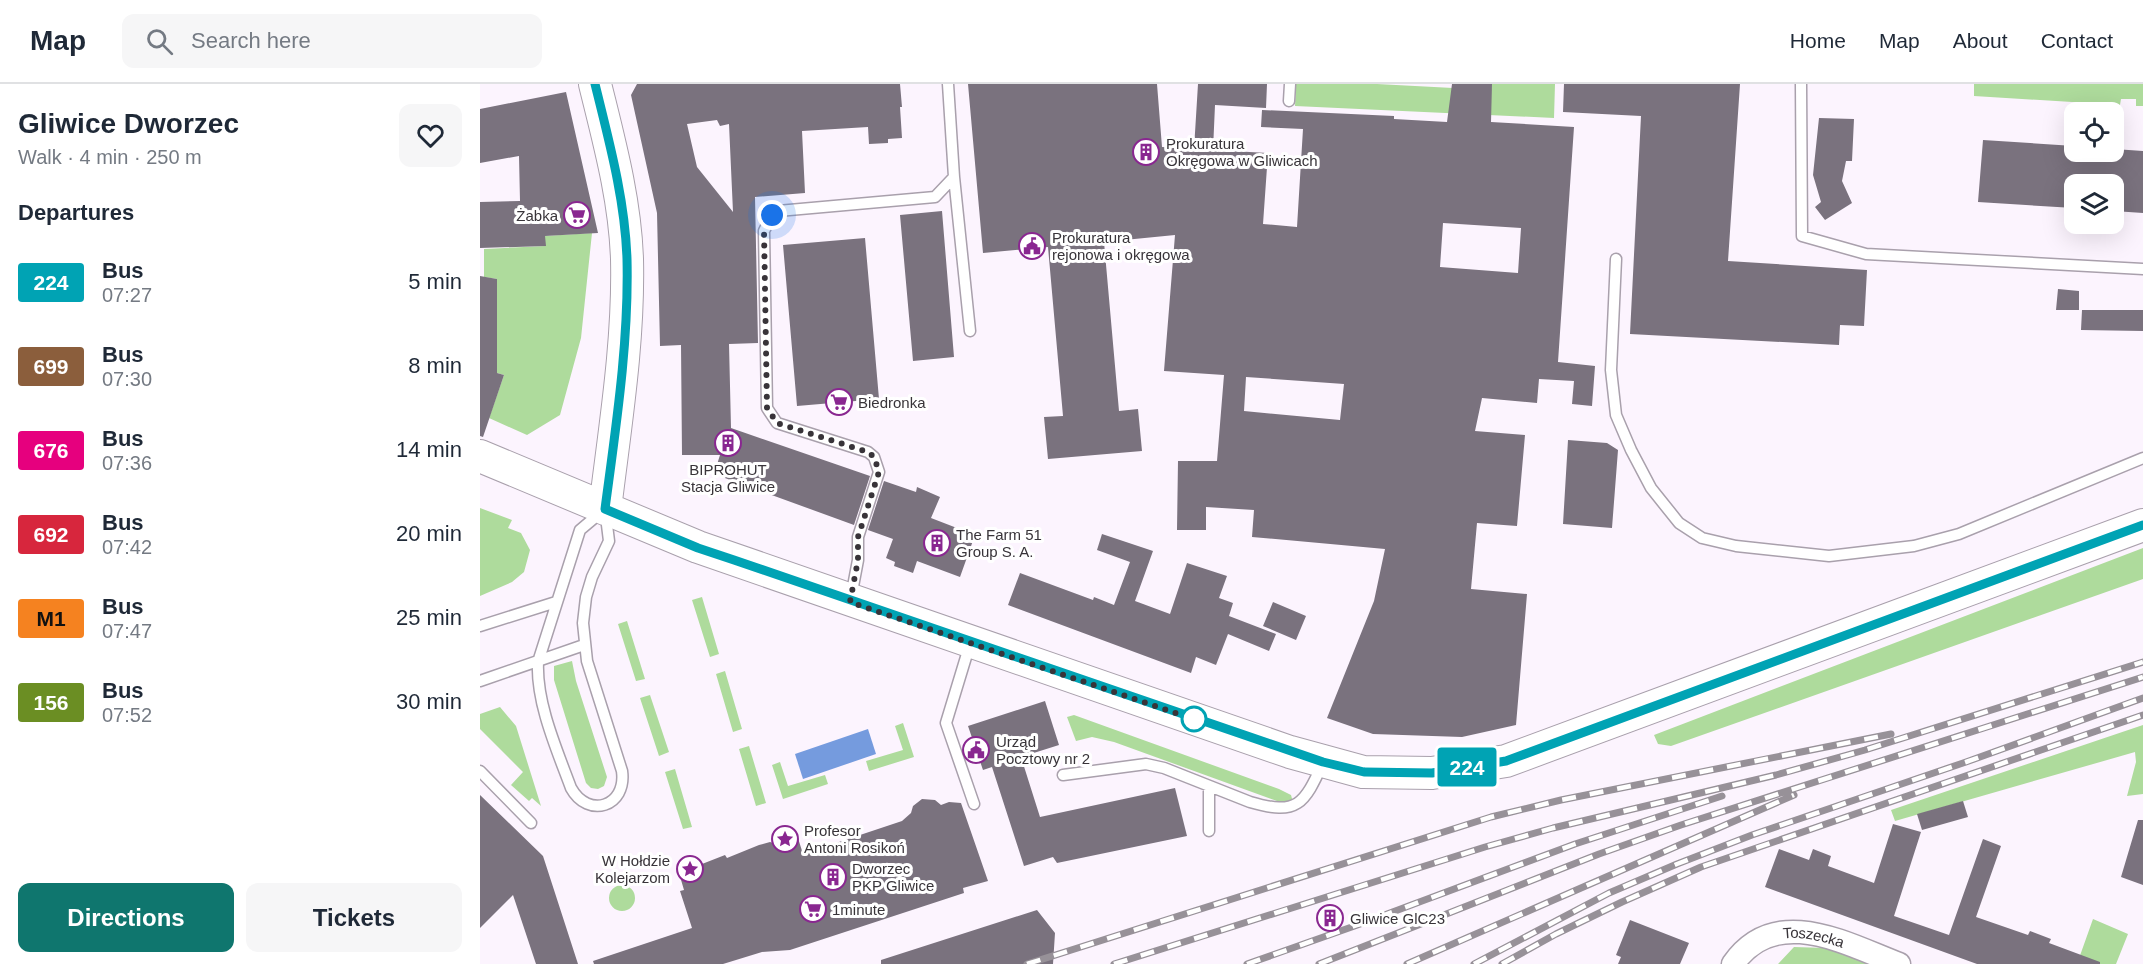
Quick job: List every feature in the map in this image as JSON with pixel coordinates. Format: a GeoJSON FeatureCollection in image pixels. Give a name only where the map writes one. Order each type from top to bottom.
{"type":"FeatureCollection","features":[{"type":"Feature","properties":{"kind":"main road"},"geometry":{"type":"LineString","coordinates":[[595,84],[620,195],[627,259],[624,345],[605,509]]}},
{"type":"Feature","properties":{"kind":"main road"},"geometry":{"type":"LineString","coordinates":[[480,456],[698,548],[850,602],[1323,762],[1364,772],[1432,773],[1506,761],[2143,525]]}},
{"type":"Feature","properties":{"kind":"street","name":"Toszecka"},"geometry":{"type":"LineString","coordinates":[[1733,964],[1747,949],[1761,940],[1789,930],[1810,932],[1899,964]]}},
{"type":"Feature","properties":{"kind":"lane"},"geometry":{"type":"LineString","coordinates":[[948,84],[954,177],[970,331]]}},
{"type":"Feature","properties":{"kind":"lane"},"geometry":{"type":"LineString","coordinates":[[1289,101],[1290,84]]}},
{"type":"Feature","properties":{"kind":"lane"},"geometry":{"type":"LineString","coordinates":[[1801,84],[1802,236],[1866,254],[2143,268]]}},
{"type":"Feature","properties":{"kind":"lane"},"geometry":{"type":"LineString","coordinates":[[850,602],[858,560],[858,537],[876,486],[878,464],[868,452],[777,423],[767,408],[764,231],[772,215],[778,211],[935,196],[954,177]]}},
{"type":"Feature","properties":{"kind":"lane"},"geometry":{"type":"LineString","coordinates":[[1616,259],[1611,370],[1616,415],[1651,488],[1679,522],[1702,538],[1736,546],[1829,555],[1914,546],[1959,534],[2143,458]]}},
{"type":"Feature","properties":{"kind":"lane"},"geometry":{"type":"LineString","coordinates":[[605,509],[609,541],[595,569],[586,597],[583,623],[584,645],[623,781],[621,791],[614,800],[605,805],[595,806],[584,803],[576,797],[571,788],[541,696],[538,683],[538,662],[580,530],[605,509]]}},
{"type":"Feature","properties":{"kind":"lane"},"geometry":{"type":"LineString","coordinates":[[480,626],[556,602]]}},
{"type":"Feature","properties":{"kind":"lane"},"geometry":{"type":"LineString","coordinates":[[970,643],[946,723],[974,804]]}},
{"type":"Feature","properties":{"kind":"lane"},"geometry":{"type":"LineString","coordinates":[[480,681],[584,645]]}},
{"type":"Feature","properties":{"kind":"lane"},"geometry":{"type":"LineString","coordinates":[[1064,775],[1146,764],[1164,768],[1263,806],[1279,807],[1293,806],[1302,802],[1323,762]]}},
{"type":"Feature","properties":{"kind":"lane"},"geometry":{"type":"LineString","coordinates":[[480,771],[531,823]]}},
{"type":"Feature","properties":{"kind":"lane"},"geometry":{"type":"LineString","coordinates":[[1209,786],[1209,831]]}},
{"type":"Feature","properties":{"kind":"green space"},"geometry":{"type":"Polygon","coordinates":[[[1296,84],[1377,84],[1491,90],[1492,84],[1555,84],[1554,118],[1295,106],[1296,84]]]}},
{"type":"Feature","properties":{"kind":"green space"},"geometry":{"type":"Polygon","coordinates":[[[1974,84],[2143,84],[2143,106],[2136,106],[2136,99],[2121,99],[2120,102],[2071,102],[1974,96],[1974,84]]]}},
{"type":"Feature","properties":{"kind":"green space"},"geometry":{"type":"Polygon","coordinates":[[[592,233],[581,338],[560,415],[527,435],[489,418],[504,375],[497,373],[497,279],[484,277],[484,249],[545,246],[545,236],[592,233]]]}},
{"type":"Feature","properties":{"kind":"green space"},"geometry":{"type":"Polygon","coordinates":[[[480,508],[512,520],[508,528],[521,533],[530,550],[524,572],[512,582],[480,596],[480,508]]]}},
{"type":"Feature","properties":{"kind":"green space"},"geometry":{"type":"Polygon","coordinates":[[[2143,548],[2143,579],[1671,746],[1658,744],[1654,735],[2143,548]]]}},
{"type":"Feature","properties":{"kind":"green space"},"geometry":{"type":"Polygon","coordinates":[[[702,597],[719,654],[710,657],[692,600],[702,597]]]}},
{"type":"Feature","properties":{"kind":"green space"},"geometry":{"type":"Polygon","coordinates":[[[627,621],[645,679],[636,681],[618,624],[627,621]]]}},
{"type":"Feature","properties":{"kind":"green space"},"geometry":{"type":"Polygon","coordinates":[[[572,661],[576,681],[607,777],[604,786],[598,789],[591,788],[586,783],[554,680],[554,666],[572,661]]]}},
{"type":"Feature","properties":{"kind":"green space"},"geometry":{"type":"Polygon","coordinates":[[[725,671],[742,729],[733,732],[716,674],[725,671]]]}},
{"type":"Feature","properties":{"kind":"green space"},"geometry":{"type":"Polygon","coordinates":[[[650,695],[669,752],[659,756],[640,698],[650,695]]]}},
{"type":"Feature","properties":{"kind":"green space"},"geometry":{"type":"Polygon","coordinates":[[[500,707],[516,726],[541,806],[532,798],[529,801],[511,785],[523,772],[480,729],[480,714],[500,707]]]}},
{"type":"Feature","properties":{"kind":"green space"},"geometry":{"type":"Polygon","coordinates":[[[1074,715],[1279,789],[1291,795],[1294,806],[1279,807],[1277,801],[1114,742],[1092,737],[1076,741],[1067,717],[1074,715]]]}},
{"type":"Feature","properties":{"kind":"green space"},"geometry":{"type":"Polygon","coordinates":[[[903,723],[914,757],[869,771],[866,761],[903,750],[895,726],[903,723]]]}},
{"type":"Feature","properties":{"kind":"green space"},"geometry":{"type":"Polygon","coordinates":[[[2143,725],[2143,794],[2127,796],[2136,762],[2135,752],[1895,821],[1891,810],[2143,725]]]}},
{"type":"Feature","properties":{"kind":"green space"},"geometry":{"type":"Polygon","coordinates":[[[749,746],[766,803],[756,806],[739,749],[749,746]]]}},
{"type":"Feature","properties":{"kind":"green space"},"geometry":{"type":"Polygon","coordinates":[[[780,762],[788,786],[825,775],[828,784],[783,799],[772,765],[780,762]]]}},
{"type":"Feature","properties":{"kind":"green space"},"geometry":{"type":"Polygon","coordinates":[[[675,769],[692,827],[683,829],[665,772],[675,769]]]}},
{"type":"Feature","properties":{"kind":"green space"},"geometry":{"type":"Polygon","coordinates":[[[622,885],[631,889],[635,898],[631,907],[622,911],[613,907],[609,898],[613,889],[622,885]]]}},
{"type":"Feature","properties":{"kind":"green space"},"geometry":{"type":"Polygon","coordinates":[[[2093,919],[2128,934],[2116,964],[2077,964],[2093,919]]]}},
{"type":"Feature","properties":{"kind":"green space"},"geometry":{"type":"Polygon","coordinates":[[[1794,947],[1826,948],[1868,964],[1778,964],[1794,947]]]}},
{"type":"Feature","properties":{"kind":"water"},"geometry":{"type":"Polygon","coordinates":[[[868,729],[876,754],[803,779],[795,754],[868,729]]]}},
{"type":"Feature","properties":{"kind":"building"},"geometry":{"type":"Polygon","coordinates":[[[637,84],[900,84],[902,138],[888,139],[888,143],[869,144],[868,127],[802,131],[805,193],[755,197],[758,343],[729,344],[731,428],[870,476],[854,525],[714,474],[720,455],[682,455],[681,345],[660,346],[657,213],[631,95],[637,84]],[[717,120],[687,124],[697,167],[733,212],[729,124],[720,126],[717,120]]]}},
{"type":"Feature","properties":{"kind":"building"},"geometry":{"type":"Polygon","coordinates":[[[968,84],[1157,84],[1162,147],[1194,149],[1198,84],[1267,84],[1266,108],[1215,105],[1213,150],[1268,153],[1263,224],[1297,227],[1303,129],[1261,127],[1262,110],[1394,116],[1394,119],[1447,122],[1452,84],[1492,84],[1491,122],[1574,127],[1558,362],[1595,366],[1592,406],[1572,404],[1574,381],[1539,379],[1537,403],[1482,398],[1475,431],[1525,435],[1517,526],[1477,523],[1471,589],[1527,594],[1516,725],[1462,737],[1373,734],[1327,718],[1374,601],[1385,549],[1252,537],[1254,510],[1206,507],[1206,530],[1177,530],[1178,461],[1217,461],[1224,375],[1164,371],[1175,235],[1104,242],[1119,411],[1138,409],[1142,451],[1048,459],[1044,417],[1063,416],[1048,247],[983,253],[968,84]],[[1443,223],[1440,267],[1518,273],[1521,228],[1443,223]],[[1246,377],[1244,411],[1340,420],[1344,384],[1246,377]]]}},
{"type":"Feature","properties":{"kind":"building"},"geometry":{"type":"Polygon","coordinates":[[[1564,84],[1740,84],[1728,261],[1867,270],[1864,326],[1840,325],[1839,345],[1630,334],[1641,116],[1563,112],[1564,84]]]}},
{"type":"Feature","properties":{"kind":"building"},"geometry":{"type":"Polygon","coordinates":[[[566,92],[598,233],[545,236],[546,246],[480,248],[480,202],[520,201],[519,156],[480,163],[480,109],[566,92]]]}},
{"type":"Feature","properties":{"kind":"building"},"geometry":{"type":"Polygon","coordinates":[[[1819,118],[1854,119],[1852,161],[1846,161],[1842,181],[1852,203],[1825,220],[1815,207],[1821,202],[1813,175],[1819,118]]]}},
{"type":"Feature","properties":{"kind":"building"},"geometry":{"type":"Polygon","coordinates":[[[1983,140],[2064,145],[2064,162],[2124,162],[2124,150],[2143,151],[2143,213],[2124,212],[2124,174],[2064,174],[2064,207],[1978,202],[1983,140]]]}},
{"type":"Feature","properties":{"kind":"building"},"geometry":{"type":"Polygon","coordinates":[[[942,211],[954,357],[913,361],[900,215],[942,211]]]}},
{"type":"Feature","properties":{"kind":"building"},"geometry":{"type":"Polygon","coordinates":[[[865,238],[879,399],[797,406],[783,245],[865,238]]]}},
{"type":"Feature","properties":{"kind":"building"},"geometry":{"type":"Polygon","coordinates":[[[480,276],[497,279],[497,373],[504,375],[483,437],[480,436],[480,276]]]}},
{"type":"Feature","properties":{"kind":"building"},"geometry":{"type":"Polygon","coordinates":[[[2058,289],[2079,291],[2079,310],[2056,310],[2058,289]]]}},
{"type":"Feature","properties":{"kind":"building"},"geometry":{"type":"Polygon","coordinates":[[[2082,310],[2143,310],[2143,331],[2081,330],[2082,310]]]}},
{"type":"Feature","properties":{"kind":"building"},"geometry":{"type":"Polygon","coordinates":[[[1568,440],[1607,443],[1618,450],[1612,528],[1563,524],[1568,440]]]}},
{"type":"Feature","properties":{"kind":"building"},"geometry":{"type":"Polygon","coordinates":[[[884,481],[916,492],[917,487],[940,497],[931,518],[975,535],[960,577],[917,561],[913,573],[894,566],[895,562],[886,558],[893,539],[868,530],[884,481]]]}},
{"type":"Feature","properties":{"kind":"building"},"geometry":{"type":"Polygon","coordinates":[[[1102,534],[1153,551],[1135,601],[1170,614],[1187,563],[1227,576],[1219,598],[1233,603],[1229,616],[1276,634],[1269,651],[1228,634],[1216,665],[1196,657],[1191,673],[1008,605],[1020,573],[1093,600],[1094,597],[1114,605],[1130,562],[1097,550],[1102,534]]]}},
{"type":"Feature","properties":{"kind":"building"},"geometry":{"type":"Polygon","coordinates":[[[1273,602],[1306,616],[1296,640],[1263,626],[1273,602]]]}},
{"type":"Feature","properties":{"kind":"building"},"geometry":{"type":"Polygon","coordinates":[[[1045,701],[1059,745],[1021,757],[1040,817],[1175,788],[1187,836],[1057,863],[1053,857],[1024,866],[992,767],[983,770],[968,726],[1045,701]]]}},
{"type":"Feature","properties":{"kind":"building"},"geometry":{"type":"Polygon","coordinates":[[[480,795],[543,856],[578,964],[536,964],[513,895],[480,928],[480,795]]]}},
{"type":"Feature","properties":{"kind":"building","name":"Dworzec PKP Gliwice"},"geometry":{"type":"Polygon","coordinates":[[[922,799],[935,800],[941,805],[949,802],[961,803],[988,881],[963,888],[964,893],[790,950],[762,952],[723,964],[594,964],[593,961],[692,928],[680,891],[684,890],[679,873],[725,855],[727,858],[759,845],[797,835],[803,854],[902,821],[911,813],[913,806],[922,799]]]}},
{"type":"Feature","properties":{"kind":"building"},"geometry":{"type":"Polygon","coordinates":[[[1963,801],[1968,817],[1922,830],[1917,814],[1963,801]]]}},
{"type":"Feature","properties":{"kind":"building"},"geometry":{"type":"Polygon","coordinates":[[[2138,820],[2143,820],[2143,885],[2121,877],[2138,820]]]}},
{"type":"Feature","properties":{"kind":"building"},"geometry":{"type":"Polygon","coordinates":[[[1893,824],[1921,832],[1894,916],[1949,935],[1983,839],[2001,846],[1976,917],[2028,935],[2030,931],[2051,939],[2049,943],[2100,962],[2100,964],[1977,964],[1765,887],[1779,849],[1809,860],[1813,849],[1831,856],[1828,866],[1874,883],[1893,824]]]}},
{"type":"Feature","properties":{"kind":"building"},"geometry":{"type":"Polygon","coordinates":[[[1037,910],[1055,933],[1053,964],[881,964],[881,960],[1037,910]]]}},
{"type":"Feature","properties":{"kind":"building"},"geometry":{"type":"Polygon","coordinates":[[[1630,920],[1689,943],[1680,964],[1618,964],[1621,957],[1616,955],[1630,920]]]}},
{"type":"Feature","properties":{"kind":"railway"},"geometry":{"type":"LineString","coordinates":[[1114,964],[1485,847],[1553,828],[1776,775],[1865,750],[2143,662]]}},
{"type":"Feature","properties":{"kind":"railway"},"geometry":{"type":"LineString","coordinates":[[1319,964],[1599,854],[1681,825],[2143,677]]}},
{"type":"Feature","properties":{"kind":"railway"},"geometry":{"type":"LineString","coordinates":[[1474,964],[1609,893],[1677,864],[1752,835],[1966,762],[2143,698]]}},
{"type":"Feature","properties":{"kind":"railway"},"geometry":{"type":"LineString","coordinates":[[1502,964],[1556,934],[1701,867],[2143,715]]}},
{"type":"Feature","properties":{"kind":"railway"},"geometry":{"type":"LineString","coordinates":[[1027,964],[1491,817],[1561,800],[1891,734]]}},
{"type":"Feature","properties":{"kind":"railway"},"geometry":{"type":"LineString","coordinates":[[1407,964],[1794,795]]}},
{"type":"Feature","properties":{"kind":"railway"},"geometry":{"type":"LineString","coordinates":[[1247,964],[1575,844],[1722,796]]}},
{"type":"Feature","properties":{"kind":"bus line","name":"224"},"geometry":{"type":"LineString","coordinates":[[595,84],[620,195],[627,259],[624,345],[605,509],[698,548],[1323,762],[1364,772],[1432,773],[1506,761],[2143,525]]}},
{"type":"Feature","properties":{"kind":"place","name":"Prokuratura Okręgowa w Gliwicach"},"geometry":{"type":"Point","coordinates":[1146,152]}},
{"type":"Feature","properties":{"kind":"place","name":"Żabka"},"geometry":{"type":"Point","coordinates":[577,215]}},
{"type":"Feature","properties":{"kind":"place","name":"Prokuratura rejonowa i okręgowa"},"geometry":{"type":"Point","coordinates":[1032,246]}},
{"type":"Feature","properties":{"kind":"place","name":"Biedronka"},"geometry":{"type":"Point","coordinates":[839,402]}},
{"type":"Feature","properties":{"kind":"place","name":"BIPROHUT Stacja Gliwice"},"geometry":{"type":"Point","coordinates":[728,443]}},
{"type":"Feature","properties":{"kind":"place","name":"The Farm 51 Group S. A."},"geometry":{"type":"Point","coordinates":[937,543]}},
{"type":"Feature","properties":{"kind":"place","name":"Urząd Pocztowy nr 2"},"geometry":{"type":"Point","coordinates":[976,750]}},
{"type":"Feature","properties":{"kind":"place","name":"Profesor Antoni Rosikoń"},"geometry":{"type":"Point","coordinates":[785,839]}},
{"type":"Feature","properties":{"kind":"place","name":"W Hołdzie Kolejarzom"},"geometry":{"type":"Point","coordinates":[690,869]}},
{"type":"Feature","properties":{"kind":"place","name":"Dworzec PKP Gliwice"},"geometry":{"type":"Point","coordinates":[833,877]}},
{"type":"Feature","properties":{"kind":"place","name":"1minute"},"geometry":{"type":"Point","coordinates":[813,909]}},
{"type":"Feature","properties":{"kind":"place","name":"Gliwice GlC23"},"geometry":{"type":"Point","coordinates":[1330,918]}},
{"type":"Feature","properties":{"kind":"route"},"geometry":{"type":"LineString","coordinates":[[772,215],[764,231],[767,408],[777,423],[868,452],[878,464],[876,486],[858,537],[858,560],[850,602],[1196,720],[1194,719]]}}]}
